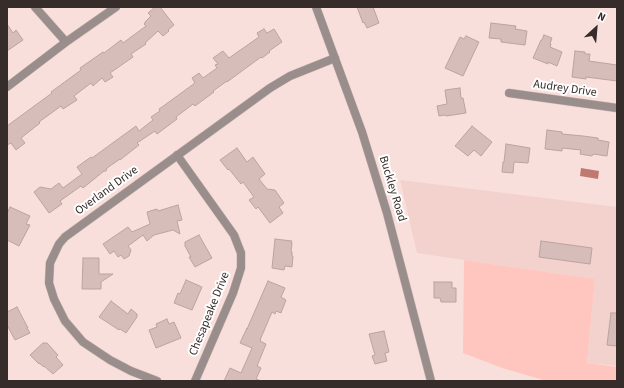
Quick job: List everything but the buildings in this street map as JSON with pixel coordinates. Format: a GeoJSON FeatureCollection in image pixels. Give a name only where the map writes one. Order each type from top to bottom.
{"type":"FeatureCollection","features":[{"type":"Feature","properties":{"kind":"street"},"geometry":{"type":"LineString","coordinates":[[35,7],[66,42]]}},
{"type":"Feature","properties":{"kind":"street"},"geometry":{"type":"LineString","coordinates":[[7,87],[66,42],[116,7]]}},
{"type":"Feature","properties":{"kind":"street","name":"Buckley Road"},"geometry":{"type":"LineString","coordinates":[[316,7],[362,132],[387,213],[431,381]]}},
{"type":"Feature","properties":{"kind":"street","name":"Overland Drive"},"geometry":{"type":"LineString","coordinates":[[157,381],[131,371],[110,360],[83,342],[65,321],[54,299],[49,283],[50,263],[59,244],[65,237],[270,88],[290,76],[335,58]]}},
{"type":"Feature","properties":{"kind":"street","name":"Audrey Drive"},"geometry":{"type":"LineString","coordinates":[[509,93],[617,108]]}},
{"type":"Feature","properties":{"kind":"street","name":"Chesapeake Drive"},"geometry":{"type":"LineString","coordinates":[[178,155],[234,235],[241,253],[241,268],[234,293],[195,381]]}},
{"type":"Feature","properties":{"kind":"shaded area"},"geometry":{"type":"Polygon","coordinates":[[[581,168],[599,171],[598,179],[580,176],[581,168]]]}},
{"type":"Feature","properties":{"kind":"shaded area"},"geometry":{"type":"Polygon","coordinates":[[[400,180],[617,207],[617,366],[587,363],[595,279],[417,253],[400,180]]]}},
{"type":"Feature","properties":{"kind":"shaded area"},"geometry":{"type":"Polygon","coordinates":[[[464,260],[595,279],[587,363],[617,367],[617,381],[547,381],[502,368],[463,353],[464,260]]]}}]}
